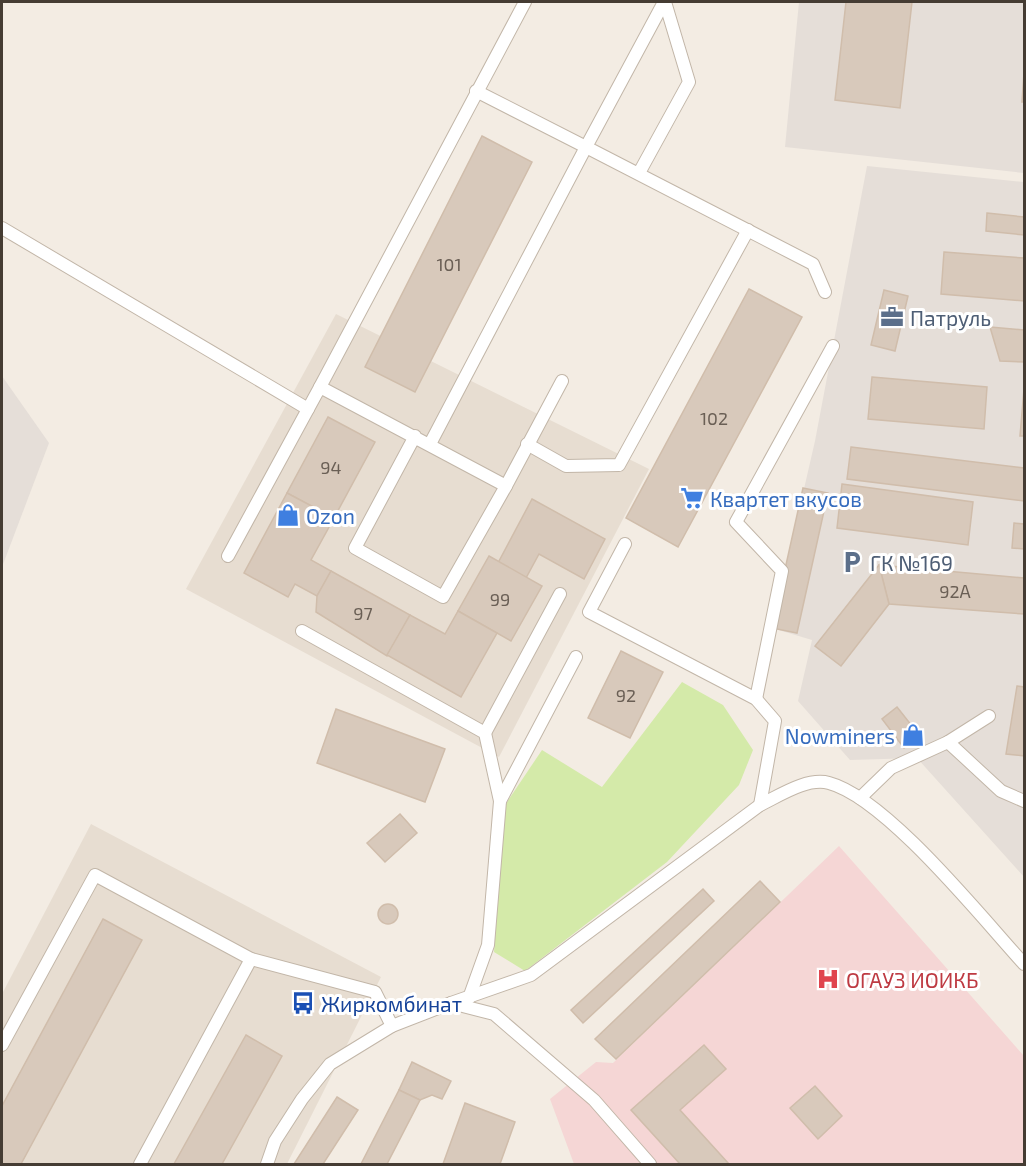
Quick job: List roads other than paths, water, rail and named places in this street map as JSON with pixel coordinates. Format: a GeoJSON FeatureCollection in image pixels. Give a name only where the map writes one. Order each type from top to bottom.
{"type":"FeatureCollection","features":[{"type":"Feature","properties":{"kind":"lane"},"geometry":{"type":"LineString","coordinates":[[228,556],[525,2]]}},
{"type":"Feature","properties":{"kind":"lane"},"geometry":{"type":"LineString","coordinates":[[430,444],[664,2]]}},
{"type":"Feature","properties":{"kind":"lane"},"geometry":{"type":"LineString","coordinates":[[639,173],[689,82],[664,2]]}},
{"type":"Feature","properties":{"kind":"lane"},"geometry":{"type":"LineString","coordinates":[[476,92],[639,173],[813,264],[825,292]]}},
{"type":"Feature","properties":{"kind":"lane"},"geometry":{"type":"LineString","coordinates":[[2,228],[308,409]]}},
{"type":"Feature","properties":{"kind":"lane"},"geometry":{"type":"LineString","coordinates":[[527,444],[567,466],[619,465],[748,230]]}},
{"type":"Feature","properties":{"kind":"lane"},"geometry":{"type":"LineString","coordinates":[[756,699],[782,571],[736,522],[833,346]]}},
{"type":"Feature","properties":{"kind":"lane"},"geometry":{"type":"LineString","coordinates":[[415,436],[355,548],[443,597],[562,381]]}},
{"type":"Feature","properties":{"kind":"lane"},"geometry":{"type":"LineString","coordinates":[[320,387],[506,486]]}},
{"type":"Feature","properties":{"kind":"lane"},"geometry":{"type":"LineString","coordinates":[[625,544],[589,612],[756,699],[775,721],[760,805]]}},
{"type":"Feature","properties":{"kind":"lane"},"geometry":{"type":"LineString","coordinates":[[469,998],[489,945],[500,801],[485,733],[560,594]]}},
{"type":"Feature","properties":{"kind":"lane"},"geometry":{"type":"LineString","coordinates":[[302,631],[485,733]]}},
{"type":"Feature","properties":{"kind":"lane"},"geometry":{"type":"LineString","coordinates":[[500,801],[576,657]]}},
{"type":"Feature","properties":{"kind":"lane"},"geometry":{"type":"LineString","coordinates":[[860,798],[891,768],[948,742],[989,716]]}},
{"type":"Feature","properties":{"kind":"lane"},"geometry":{"type":"LineString","coordinates":[[948,742],[1001,791],[1024,801]]}},
{"type":"Feature","properties":{"kind":"lane"},"geometry":{"type":"LineString","coordinates":[[267,1164],[275,1141],[330,1064],[392,1026],[531,975],[760,805],[799,786],[827,782],[860,798],[899,829],[1024,964]]}},
{"type":"Feature","properties":{"kind":"lane"},"geometry":{"type":"LineString","coordinates":[[2,1045],[95,875],[251,959],[375,992],[392,1026]]}},
{"type":"Feature","properties":{"kind":"lane"},"geometry":{"type":"LineString","coordinates":[[140,1164],[251,959]]}},
{"type":"Feature","properties":{"kind":"lane"},"geometry":{"type":"LineString","coordinates":[[451,1003],[494,1014],[594,1100],[650,1164]]}},
{"type":"Feature","properties":{"kind":"place","name":"Патруль"},"geometry":{"type":"Point","coordinates":[892,317]}},
{"type":"Feature","properties":{"kind":"place","name":"Квартет вкусов"},"geometry":{"type":"Point","coordinates":[692,498]}},
{"type":"Feature","properties":{"kind":"place","name":"Ozon"},"geometry":{"type":"Point","coordinates":[288,515]}},
{"type":"Feature","properties":{"kind":"place","name":"ГК №169"},"geometry":{"type":"Point","coordinates":[852,562]}},
{"type":"Feature","properties":{"kind":"place","name":"Nowminers"},"geometry":{"type":"Point","coordinates":[913,735]}},
{"type":"Feature","properties":{"kind":"place","name":"ОГАУЗ ИОИКБ"},"geometry":{"type":"Point","coordinates":[828,979]}},
{"type":"Feature","properties":{"kind":"place","name":"Жиркомбинат"},"geometry":{"type":"Point","coordinates":[303,1003]}}]}
